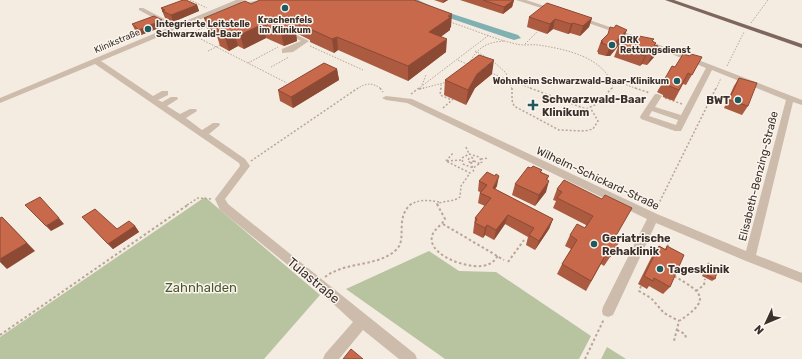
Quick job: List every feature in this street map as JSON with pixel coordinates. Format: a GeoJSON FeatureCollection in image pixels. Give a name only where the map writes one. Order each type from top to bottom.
{"type":"FeatureCollection","features":[{"type":"Feature","properties":{"kind":"main road"},"geometry":{"type":"LineString","coordinates":[[668,0],[802,46]]}},
{"type":"Feature","properties":{"kind":"street"},"geometry":{"type":"LineString","coordinates":[[238,1],[245,6],[260,0]]}},
{"type":"Feature","properties":{"kind":"street"},"geometry":{"type":"LineString","coordinates":[[519,0],[560,12]]}},
{"type":"Feature","properties":{"kind":"street","name":"Klinikstraße"},"geometry":{"type":"LineString","coordinates":[[0,101],[179,28],[238,1]]}},
{"type":"Feature","properties":{"kind":"street"},"geometry":{"type":"LineString","coordinates":[[141,9],[179,28]]}},
{"type":"Feature","properties":{"kind":"street"},"geometry":{"type":"LineString","coordinates":[[574,17],[632,36],[802,104]]}},
{"type":"Feature","properties":{"kind":"street"},"geometry":{"type":"LineString","coordinates":[[282,49],[306,41],[289,33]]}},
{"type":"Feature","properties":{"kind":"street"},"geometry":{"type":"LineString","coordinates":[[96,61],[242,161],[245,166],[220,199]]}},
{"type":"Feature","properties":{"kind":"street"},"geometry":{"type":"LineString","coordinates":[[658,96],[650,108],[683,119],[710,67]]}},
{"type":"Feature","properties":{"kind":"street"},"geometry":{"type":"LineString","coordinates":[[153,99],[165,93]]}},
{"type":"Feature","properties":{"kind":"street","name":"Wilhelm-Schickard-Straße"},"geometry":{"type":"LineString","coordinates":[[386,98],[409,101],[653,217],[802,278]]}},
{"type":"Feature","properties":{"kind":"street"},"geometry":{"type":"LineString","coordinates":[[162,105],[174,99]]}},
{"type":"Feature","properties":{"kind":"street","name":"Elisabeth-Benzing-Straße"},"geometry":{"type":"LineString","coordinates":[[750,258],[790,99]]}},
{"type":"Feature","properties":{"kind":"street"},"geometry":{"type":"LineString","coordinates":[[180,118],[193,111]]}},
{"type":"Feature","properties":{"kind":"street"},"geometry":{"type":"LineString","coordinates":[[202,134],[216,125]]}},
{"type":"Feature","properties":{"kind":"street","name":"Tulastraße"},"geometry":{"type":"LineString","coordinates":[[220,199],[224,207],[319,283],[362,321],[410,359]]}},
{"type":"Feature","properties":{"kind":"street"},"geometry":{"type":"LineString","coordinates":[[608,311],[653,217]]}},
{"type":"Feature","properties":{"kind":"street"},"geometry":{"type":"LineString","coordinates":[[330,359],[362,321]]}},
{"type":"Feature","properties":{"kind":"path"},"geometry":{"type":"LineString","coordinates":[[190,0],[209,8]]}},
{"type":"Feature","properties":{"kind":"path"},"geometry":{"type":"LineString","coordinates":[[750,24],[768,0]]}},
{"type":"Feature","properties":{"kind":"path"},"geometry":{"type":"LineString","coordinates":[[446,20],[518,45],[525,44],[549,47],[575,54],[595,63],[609,74],[613,83],[610,92],[590,109]]}},
{"type":"Feature","properties":{"kind":"path"},"geometry":{"type":"LineString","coordinates":[[182,37],[210,25]]}},
{"type":"Feature","properties":{"kind":"path"},"geometry":{"type":"LineString","coordinates":[[179,28],[287,83]]}},
{"type":"Feature","properties":{"kind":"path"},"geometry":{"type":"LineString","coordinates":[[525,44],[538,32]]}},
{"type":"Feature","properties":{"kind":"path"},"geometry":{"type":"LineString","coordinates":[[725,70],[744,32]]}},
{"type":"Feature","properties":{"kind":"path"},"geometry":{"type":"LineString","coordinates":[[413,93],[489,35]]}},
{"type":"Feature","properties":{"kind":"path"},"geometry":{"type":"LineString","coordinates":[[465,69],[476,51],[482,45],[507,41]]}},
{"type":"Feature","properties":{"kind":"path"},"geometry":{"type":"LineString","coordinates":[[303,43],[363,70]]}},
{"type":"Feature","properties":{"kind":"path"},"geometry":{"type":"LineString","coordinates":[[208,51],[222,44]]}},
{"type":"Feature","properties":{"kind":"path"},"geometry":{"type":"LineString","coordinates":[[248,63],[282,49]]}},
{"type":"Feature","properties":{"kind":"path"},"geometry":{"type":"LineString","coordinates":[[476,51],[505,71],[509,80],[512,91],[511,101],[514,106],[559,130],[584,131],[593,129],[598,121],[590,109],[581,108],[509,80],[489,72]]}},
{"type":"Feature","properties":{"kind":"path"},"geometry":{"type":"LineString","coordinates":[[458,60],[475,67]]}},
{"type":"Feature","properties":{"kind":"path"},"geometry":{"type":"LineString","coordinates":[[423,86],[422,85],[426,75]]}},
{"type":"Feature","properties":{"kind":"path"},"geometry":{"type":"LineString","coordinates":[[653,217],[722,75]]}},
{"type":"Feature","properties":{"kind":"path"},"geometry":{"type":"LineString","coordinates":[[419,89],[451,80]]}},
{"type":"Feature","properties":{"kind":"path"},"geometry":{"type":"LineString","coordinates":[[245,166],[364,84],[374,84],[379,87],[386,98]]}},
{"type":"Feature","properties":{"kind":"path"},"geometry":{"type":"LineString","coordinates":[[441,84],[440,95],[453,100],[441,110]]}},
{"type":"Feature","properties":{"kind":"path"},"geometry":{"type":"LineString","coordinates":[[466,147],[469,154]]}},
{"type":"Feature","properties":{"kind":"path"},"geometry":{"type":"LineString","coordinates":[[446,161],[454,152]]}},
{"type":"Feature","properties":{"kind":"path"},"geometry":{"type":"LineString","coordinates":[[462,160],[464,156],[469,154],[481,159],[488,158]]}},
{"type":"Feature","properties":{"kind":"path"},"geometry":{"type":"LineString","coordinates":[[464,156],[471,162],[474,173]]}},
{"type":"Feature","properties":{"kind":"path"},"geometry":{"type":"LineString","coordinates":[[471,162],[476,156]]}},
{"type":"Feature","properties":{"kind":"path"},"geometry":{"type":"LineString","coordinates":[[468,159],[474,160],[481,164]]}},
{"type":"Feature","properties":{"kind":"path"},"geometry":{"type":"LineString","coordinates":[[481,159],[481,164]]}},
{"type":"Feature","properties":{"kind":"path"},"geometry":{"type":"LineString","coordinates":[[446,161],[462,160]]}},
{"type":"Feature","properties":{"kind":"path"},"geometry":{"type":"LineString","coordinates":[[462,160],[463,164],[467,167],[473,168],[481,164]]}},
{"type":"Feature","properties":{"kind":"path"},"geometry":{"type":"LineString","coordinates":[[319,283],[327,274],[338,269],[395,252],[400,245],[401,227],[406,208],[414,203],[422,200],[439,202],[442,200],[458,200],[461,198],[461,186],[470,173],[446,161]]}},
{"type":"Feature","properties":{"kind":"path"},"geometry":{"type":"LineString","coordinates":[[0,335],[198,198],[220,199]]}},
{"type":"Feature","properties":{"kind":"path"},"geometry":{"type":"LineString","coordinates":[[439,202],[437,204],[445,219],[443,224],[433,232],[432,239],[435,247],[444,255],[469,266],[489,264],[498,256]]}},
{"type":"Feature","properties":{"kind":"path"},"geometry":{"type":"LineString","coordinates":[[443,224],[504,260]]}},
{"type":"Feature","properties":{"kind":"path"},"geometry":{"type":"LineString","coordinates":[[508,262],[524,240]]}},
{"type":"Feature","properties":{"kind":"path"},"geometry":{"type":"LineString","coordinates":[[667,248],[670,242]]}},
{"type":"Feature","properties":{"kind":"path"},"geometry":{"type":"LineString","coordinates":[[672,275],[696,291],[701,298],[700,304],[696,310],[679,321],[674,341]]}},
{"type":"Feature","properties":{"kind":"path"},"geometry":{"type":"LineString","coordinates":[[696,291],[704,285],[705,279]]}},
{"type":"Feature","properties":{"kind":"path"},"geometry":{"type":"LineString","coordinates":[[641,286],[639,291],[651,298],[664,313],[679,321]]}},
{"type":"Feature","properties":{"kind":"path"},"geometry":{"type":"LineString","coordinates":[[585,359],[608,311]]}},
{"type":"Feature","properties":{"kind":"path"},"geometry":{"type":"LineString","coordinates":[[676,330],[685,334],[686,338]]}},
{"type":"Feature","properties":{"kind":"green space","name":"Zahnhalden"},"geometry":{"type":"Polygon","coordinates":[[[205,197],[320,295],[264,359],[0,359],[0,337],[205,197]]]}},
{"type":"Feature","properties":{"kind":"green space"},"geometry":{"type":"Polygon","coordinates":[[[429,251],[459,271],[496,272],[591,336],[579,359],[445,359],[346,289],[429,251]]]}},
{"type":"Feature","properties":{"kind":"green space"},"geometry":{"type":"Polygon","coordinates":[[[607,347],[626,359],[601,359],[607,347]]]}},
{"type":"Feature","properties":{"kind":"water"},"geometry":{"type":"Polygon","coordinates":[[[397,0],[418,0],[437,9],[518,35],[521,38],[514,40],[397,0]]]}},
{"type":"Feature","properties":{"kind":"building"},"geometry":{"type":"Polygon","coordinates":[[[183,0],[197,5],[171,15],[162,11],[165,10],[161,8],[183,0]]]}},
{"type":"Feature","properties":{"kind":"building"},"geometry":{"type":"Polygon","coordinates":[[[260,0],[414,0],[452,14],[448,16],[451,17],[429,32],[447,39],[408,66],[337,37],[332,39],[289,17],[283,18],[283,20],[295,27],[281,33],[263,24],[240,35],[234,33],[225,37],[216,32],[225,28],[204,18],[245,1],[251,4],[260,0]]]}},
{"type":"Feature","properties":{"kind":"building"},"geometry":{"type":"Polygon","coordinates":[[[483,0],[514,0],[504,7],[483,0]]]}},
{"type":"Feature","properties":{"kind":"building"},"geometry":{"type":"Polygon","coordinates":[[[547,3],[592,18],[583,26],[555,19],[550,24],[529,17],[547,3]]]}},
{"type":"Feature","properties":{"kind":"building"},"geometry":{"type":"Polygon","coordinates":[[[154,16],[162,20],[139,30],[132,24],[154,16]]]}},
{"type":"Feature","properties":{"kind":"building"},"geometry":{"type":"Polygon","coordinates":[[[616,25],[627,30],[613,45],[610,46],[601,43],[603,42],[601,41],[608,34],[610,27],[614,28],[616,25]]]}},
{"type":"Feature","properties":{"kind":"building"},"geometry":{"type":"Polygon","coordinates":[[[639,36],[654,39],[652,41],[656,43],[654,45],[658,46],[652,55],[647,54],[645,56],[618,47],[639,36]]]}},
{"type":"Feature","properties":{"kind":"building"},"geometry":{"type":"Polygon","coordinates":[[[683,54],[690,56],[691,54],[702,57],[692,75],[688,73],[679,90],[663,82],[672,66],[675,67],[683,54]]]}},
{"type":"Feature","properties":{"kind":"building"},"geometry":{"type":"Polygon","coordinates":[[[479,55],[494,60],[477,74],[468,90],[445,80],[479,55]]]}},
{"type":"Feature","properties":{"kind":"building"},"geometry":{"type":"Polygon","coordinates":[[[324,63],[337,69],[291,97],[278,90],[324,63]]]}},
{"type":"Feature","properties":{"kind":"building"},"geometry":{"type":"Polygon","coordinates":[[[739,78],[757,83],[748,106],[729,100],[739,78]]]}},
{"type":"Feature","properties":{"kind":"building"},"geometry":{"type":"Polygon","coordinates":[[[533,166],[542,170],[540,172],[549,176],[546,179],[549,181],[539,195],[515,184],[528,167],[531,168],[533,166]]]}},
{"type":"Feature","properties":{"kind":"building"},"geometry":{"type":"Polygon","coordinates":[[[487,172],[495,176],[496,174],[499,176],[493,188],[553,219],[539,241],[529,235],[534,228],[508,215],[496,230],[487,225],[485,228],[475,223],[477,219],[475,218],[491,198],[480,193],[487,185],[479,181],[487,172]]]}},
{"type":"Feature","properties":{"kind":"building","name":"Geriatrische Rehaklinik"},"geometry":{"type":"Polygon","coordinates":[[[564,180],[602,199],[605,195],[632,208],[613,241],[618,243],[610,257],[606,254],[591,281],[562,264],[577,240],[570,235],[577,224],[585,228],[593,216],[557,198],[562,192],[557,189],[564,180]]]}},
{"type":"Feature","properties":{"kind":"building"},"geometry":{"type":"Polygon","coordinates":[[[40,197],[59,218],[46,226],[25,205],[40,197]]]}},
{"type":"Feature","properties":{"kind":"building"},"geometry":{"type":"Polygon","coordinates":[[[95,209],[117,229],[129,221],[135,226],[108,244],[82,217],[95,209]]]}},
{"type":"Feature","properties":{"kind":"building"},"geometry":{"type":"Polygon","coordinates":[[[2,217],[27,243],[0,259],[0,218],[2,217]]]}},
{"type":"Feature","properties":{"kind":"building","name":"Tagesklinik"},"geometry":{"type":"Polygon","coordinates":[[[659,246],[666,250],[667,246],[684,255],[670,287],[654,278],[653,281],[644,276],[659,246]]]}},
{"type":"Feature","properties":{"kind":"building"},"geometry":{"type":"Polygon","coordinates":[[[708,263],[718,268],[715,279],[705,274],[708,263]]]}},
{"type":"Feature","properties":{"kind":"building"},"geometry":{"type":"Polygon","coordinates":[[[351,349],[363,359],[343,359],[351,349]]]}},
{"type":"Feature","properties":{"kind":"place","name":"Krachenfels im Klinikum"},"geometry":{"type":"Point","coordinates":[285,8]}},
{"type":"Feature","properties":{"kind":"place","name":"Integrierte Leitstelle Schwarzwald-Baar"},"geometry":{"type":"Point","coordinates":[148,29]}},
{"type":"Feature","properties":{"kind":"place","name":"DRK Rettungsdienst"},"geometry":{"type":"Point","coordinates":[612,45]}},
{"type":"Feature","properties":{"kind":"place","name":"Wohnheim Schwarzwald-Baar-Klinikum"},"geometry":{"type":"Point","coordinates":[677,81]}},
{"type":"Feature","properties":{"kind":"place","name":"BWT"},"geometry":{"type":"Point","coordinates":[738,100]}},
{"type":"Feature","properties":{"kind":"place","name":"Schwarzwald-Baar Klinikum"},"geometry":{"type":"Point","coordinates":[533,105]}},
{"type":"Feature","properties":{"kind":"place","name":"Geriatrische Rehaklinik"},"geometry":{"type":"Point","coordinates":[594,244]}},
{"type":"Feature","properties":{"kind":"place","name":"Tagesklinik"},"geometry":{"type":"Point","coordinates":[660,269]}}]}
